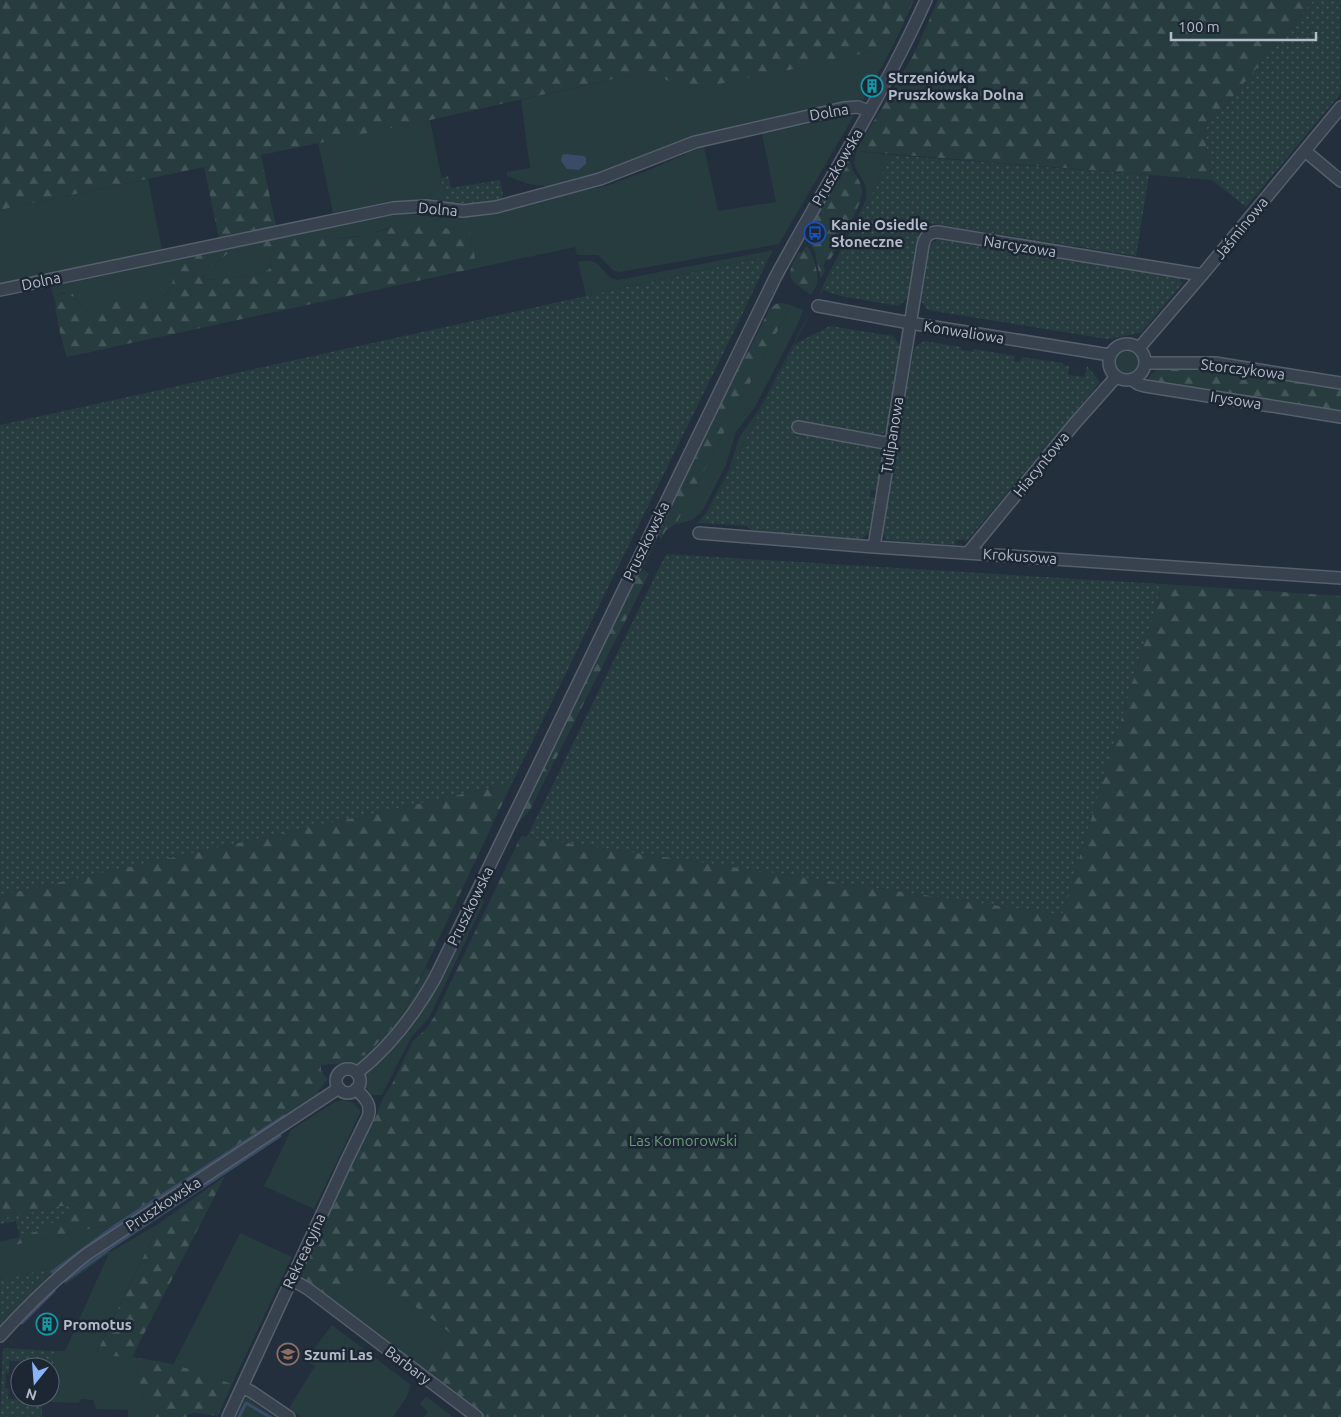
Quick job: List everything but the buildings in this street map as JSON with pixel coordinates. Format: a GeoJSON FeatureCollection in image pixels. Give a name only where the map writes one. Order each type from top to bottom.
{"type":"FeatureCollection","features":[{"type":"Feature","properties":{"kind":"street","name":"Pruszkowska"},"geometry":{"type":"LineString","coordinates":[[357,1073],[380,1053],[398,1033],[417,1008],[435,978],[766,295],[907,42],[926,0]]}},
{"type":"Feature","properties":{"kind":"street","name":"Jaśminowa"},"geometry":{"type":"LineString","coordinates":[[1139,348],[1202,276],[1341,107]]}},
{"type":"Feature","properties":{"kind":"street","name":"Dolna"},"geometry":{"type":"LineString","coordinates":[[0,290],[393,208],[426,206],[463,211],[496,207],[600,179],[695,142],[844,108],[858,108],[869,111]]}},
{"type":"Feature","properties":{"kind":"street"},"geometry":{"type":"LineString","coordinates":[[1305,151],[1341,181]]}},
{"type":"Feature","properties":{"kind":"street","name":"Narcyzowa"},"geometry":{"type":"LineString","coordinates":[[910,323],[923,242],[926,236],[933,232],[1202,276]]}},
{"type":"Feature","properties":{"kind":"street","name":"Konwaliowa"},"geometry":{"type":"LineString","coordinates":[[818,306],[910,323],[1110,355]]}},
{"type":"Feature","properties":{"kind":"street","name":"Tulipanowa"},"geometry":{"type":"LineString","coordinates":[[874,547],[910,323]]}},
{"type":"Feature","properties":{"kind":"street"},"geometry":{"type":"LineString","coordinates":[[1122,344],[1129,344],[1139,348],[1144,355],[1145,363],[1141,374],[1132,380],[1123,380],[1116,377],[1109,367],[1110,355],[1114,349],[1122,344]]}},
{"type":"Feature","properties":{"kind":"street","name":"Storczykowa"},"geometry":{"type":"LineString","coordinates":[[1145,363],[1215,363],[1341,383]]}},
{"type":"Feature","properties":{"kind":"street","name":"Hiacyntowa"},"geometry":{"type":"LineString","coordinates":[[968,553],[1075,423],[1116,377]]}},
{"type":"Feature","properties":{"kind":"street","name":"Irysowa"},"geometry":{"type":"LineString","coordinates":[[1132,380],[1145,386],[1341,417]]}},
{"type":"Feature","properties":{"kind":"street"},"geometry":{"type":"LineString","coordinates":[[798,427],[891,444]]}},
{"type":"Feature","properties":{"kind":"street","name":"Krokusowa"},"geometry":{"type":"LineString","coordinates":[[699,533],[874,547],[1341,578]]}},
{"type":"Feature","properties":{"kind":"street"},"geometry":{"type":"LineString","coordinates":[[349,1069],[357,1073],[360,1081],[356,1089],[347,1092],[339,1088],[336,1079],[341,1071],[349,1069]]}},
{"type":"Feature","properties":{"kind":"street","name":"Pruszkowska"},"geometry":{"type":"LineString","coordinates":[[0,1336],[33,1300],[87,1254],[339,1088]]}},
{"type":"Feature","properties":{"kind":"street","name":"Rekreacyjna"},"geometry":{"type":"LineString","coordinates":[[228,1417],[369,1115],[368,1104],[356,1089]]}},
{"type":"Feature","properties":{"kind":"street","name":"Barbary"},"geometry":{"type":"LineString","coordinates":[[291,1279],[308,1289],[477,1417]]}},
{"type":"Feature","properties":{"kind":"street"},"geometry":{"type":"LineString","coordinates":[[242,1387],[289,1417]]}},
{"type":"Feature","properties":{"kind":"green space"},"geometry":{"type":"Polygon","coordinates":[[[0,0],[914,0],[893,46],[824,63],[684,91],[649,71],[430,120],[261,155],[276,226],[219,238],[204,167],[0,210],[0,0]]]}},
{"type":"Feature","properties":{"kind":"green space"},"geometry":{"type":"Polygon","coordinates":[[[938,0],[1314,0],[1204,131],[1212,180],[856,151],[914,54],[938,0]]]}},
{"type":"Feature","properties":{"kind":"green space"},"geometry":{"type":"Polygon","coordinates":[[[1314,0],[1341,0],[1341,93],[1246,207],[1212,180],[1204,131],[1314,0]]]}},
{"type":"Feature","properties":{"kind":"green space"},"geometry":{"type":"Polygon","coordinates":[[[893,46],[862,102],[644,160],[555,187],[528,184],[507,176],[507,172],[530,168],[521,100],[649,71],[684,91],[824,63],[893,46]]]}},
{"type":"Feature","properties":{"kind":"green space"},"geometry":{"type":"Polygon","coordinates":[[[853,115],[779,244],[620,272],[614,271],[598,255],[577,255],[575,247],[477,268],[469,228],[451,230],[391,227],[367,235],[333,239],[323,236],[281,236],[395,213],[455,218],[467,216],[606,186],[642,173],[704,146],[718,211],[776,202],[762,134],[853,115]]]}},
{"type":"Feature","properties":{"kind":"green space"},"geometry":{"type":"Polygon","coordinates":[[[430,120],[447,206],[421,202],[393,201],[333,213],[318,142],[430,120]]]}},
{"type":"Feature","properties":{"kind":"green space"},"geometry":{"type":"Polygon","coordinates":[[[856,151],[892,155],[819,298],[824,283],[865,202],[865,186],[854,163],[856,151]]]}},
{"type":"Feature","properties":{"kind":"green space"},"geometry":{"type":"Polygon","coordinates":[[[892,155],[1149,175],[1136,256],[921,222],[908,298],[898,306],[841,296],[823,290],[892,155]]]}},
{"type":"Feature","properties":{"kind":"green space"},"geometry":{"type":"Polygon","coordinates":[[[849,158],[851,167],[860,182],[861,197],[859,205],[830,260],[825,261],[823,266],[825,270],[822,277],[820,277],[815,253],[809,240],[817,231],[813,227],[820,206],[849,158]]]}},
{"type":"Feature","properties":{"kind":"green space"},"geometry":{"type":"Polygon","coordinates":[[[448,176],[451,188],[500,180],[503,195],[500,201],[468,207],[447,206],[441,178],[448,176]]]}},
{"type":"Feature","properties":{"kind":"green space"},"geometry":{"type":"Polygon","coordinates":[[[148,179],[162,250],[0,284],[0,210],[148,179]]]}},
{"type":"Feature","properties":{"kind":"green space"},"geometry":{"type":"Polygon","coordinates":[[[412,222],[435,224],[451,230],[469,227],[477,268],[67,357],[56,309],[57,297],[59,295],[72,293],[83,309],[88,311],[117,298],[158,298],[165,295],[170,289],[173,279],[163,261],[225,249],[228,253],[226,255],[202,272],[203,279],[211,280],[258,274],[269,269],[272,262],[268,255],[250,243],[281,236],[323,236],[333,239],[356,237],[412,222]]]}},
{"type":"Feature","properties":{"kind":"green space"},"geometry":{"type":"Polygon","coordinates":[[[940,238],[1179,276],[1182,284],[1141,333],[1107,339],[928,310],[921,301],[930,245],[940,238]]]}},
{"type":"Feature","properties":{"kind":"green space"},"geometry":{"type":"Polygon","coordinates":[[[250,243],[268,255],[272,262],[269,269],[258,274],[211,280],[204,279],[202,272],[226,255],[225,249],[250,243]]]}},
{"type":"Feature","properties":{"kind":"green space"},"geometry":{"type":"Polygon","coordinates":[[[806,246],[813,257],[818,280],[811,295],[793,281],[790,273],[799,252],[801,253],[806,246]]]}},
{"type":"Feature","properties":{"kind":"green space"},"geometry":{"type":"Polygon","coordinates":[[[773,250],[767,262],[762,257],[586,296],[578,262],[593,262],[618,280],[773,250]]]}},
{"type":"Feature","properties":{"kind":"green space"},"geometry":{"type":"Polygon","coordinates":[[[763,257],[767,262],[739,321],[512,783],[0,895],[0,425],[763,257]]]}},
{"type":"Feature","properties":{"kind":"green space"},"geometry":{"type":"Polygon","coordinates":[[[163,261],[173,279],[164,296],[147,300],[119,299],[107,302],[88,311],[83,309],[76,298],[64,292],[58,295],[55,303],[51,286],[163,261]]]}},
{"type":"Feature","properties":{"kind":"green space"},"geometry":{"type":"Polygon","coordinates":[[[780,303],[791,305],[676,524],[666,530],[661,539],[656,533],[737,365],[749,350],[770,308],[780,303]]]}},
{"type":"Feature","properties":{"kind":"green space"},"geometry":{"type":"Polygon","coordinates":[[[791,305],[803,310],[797,326],[755,407],[736,432],[726,465],[704,508],[699,515],[692,519],[676,524],[791,305]]]}},
{"type":"Feature","properties":{"kind":"green space"},"geometry":{"type":"Polygon","coordinates":[[[811,312],[703,523],[697,523],[706,513],[729,469],[740,436],[759,410],[811,312]]]}},
{"type":"Feature","properties":{"kind":"green space"},"geometry":{"type":"Polygon","coordinates":[[[830,326],[893,336],[901,347],[886,431],[877,437],[794,423],[792,432],[877,445],[884,454],[877,491],[871,490],[870,497],[877,498],[871,532],[860,540],[755,534],[747,526],[703,523],[795,344],[830,326]]]}},
{"type":"Feature","properties":{"kind":"green space"},"geometry":{"type":"Polygon","coordinates":[[[924,341],[961,347],[961,350],[973,352],[973,349],[1015,356],[1014,361],[1020,362],[1021,357],[1063,363],[1063,365],[1069,366],[1068,375],[1085,377],[1087,366],[1100,382],[966,542],[964,540],[956,540],[955,545],[887,540],[882,533],[914,348],[924,341]]]}},
{"type":"Feature","properties":{"kind":"green space"},"geometry":{"type":"Polygon","coordinates":[[[1127,350],[1136,353],[1139,362],[1136,371],[1127,374],[1118,371],[1115,362],[1118,353],[1127,350]]]}},
{"type":"Feature","properties":{"kind":"green space"},"geometry":{"type":"Polygon","coordinates":[[[1170,367],[1211,367],[1341,387],[1341,414],[1151,382],[1149,378],[1152,373],[1170,367]]]}},
{"type":"Feature","properties":{"kind":"green space"},"geometry":{"type":"Polygon","coordinates":[[[666,554],[1162,584],[1062,915],[527,837],[666,554]]]}},
{"type":"Feature","properties":{"kind":"green space"},"geometry":{"type":"Polygon","coordinates":[[[644,570],[649,574],[530,810],[519,822],[518,809],[637,571],[639,573],[644,570]]]}},
{"type":"Feature","properties":{"kind":"green space","name":"Las Komorowski"},"geometry":{"type":"Polygon","coordinates":[[[1162,584],[1341,596],[1341,1417],[485,1417],[425,1372],[453,1335],[358,1264],[331,1300],[304,1280],[301,1274],[383,1098],[413,1041],[427,1028],[434,1017],[521,836],[1062,915],[1162,584]]]}},
{"type":"Feature","properties":{"kind":"green space"},"geometry":{"type":"Polygon","coordinates":[[[512,783],[401,1019],[366,1055],[321,1062],[321,1071],[323,1071],[323,1074],[328,1079],[318,1091],[320,1094],[282,1120],[113,1224],[0,1248],[0,1242],[46,1227],[80,1203],[0,1219],[0,895],[512,783]]]}},
{"type":"Feature","properties":{"kind":"green space"},"geometry":{"type":"Polygon","coordinates":[[[479,898],[485,900],[430,1016],[412,1036],[382,1095],[371,1095],[366,1088],[366,1074],[400,1040],[431,997],[479,898]]]}},
{"type":"Feature","properties":{"kind":"green space"},"geometry":{"type":"Polygon","coordinates":[[[426,968],[432,971],[415,999],[401,1019],[426,968]]]}},
{"type":"Feature","properties":{"kind":"green space"},"geometry":{"type":"Polygon","coordinates":[[[401,1019],[384,1039],[385,1041],[361,1063],[353,1065],[321,1065],[321,1062],[366,1055],[401,1019]]]}},
{"type":"Feature","properties":{"kind":"green space"},"geometry":{"type":"Polygon","coordinates":[[[343,1100],[352,1102],[360,1110],[360,1113],[314,1209],[264,1186],[291,1130],[335,1102],[343,1100]]]}},
{"type":"Feature","properties":{"kind":"green space"},"geometry":{"type":"Polygon","coordinates":[[[225,1176],[132,1357],[167,1363],[197,1371],[232,1384],[218,1416],[194,1413],[187,1415],[187,1417],[152,1417],[142,1393],[132,1358],[96,1354],[160,1223],[225,1176]]]}},
{"type":"Feature","properties":{"kind":"green space"},"geometry":{"type":"Polygon","coordinates":[[[179,1182],[182,1186],[0,1330],[0,1325],[19,1300],[48,1269],[0,1280],[0,1248],[113,1224],[179,1182]]]}},
{"type":"Feature","properties":{"kind":"green space"},"geometry":{"type":"Polygon","coordinates":[[[81,1202],[54,1222],[20,1238],[16,1221],[0,1224],[0,1219],[81,1202]]]}},
{"type":"Feature","properties":{"kind":"green space"},"geometry":{"type":"Polygon","coordinates":[[[160,1223],[96,1353],[132,1358],[142,1393],[152,1417],[128,1417],[128,1410],[96,1409],[93,1400],[82,1399],[78,1403],[60,1402],[60,1357],[54,1357],[54,1351],[65,1351],[109,1253],[65,1285],[64,1279],[106,1247],[110,1252],[160,1223]]]}},
{"type":"Feature","properties":{"kind":"green space"},"geometry":{"type":"Polygon","coordinates":[[[240,1233],[292,1257],[232,1384],[197,1371],[173,1365],[240,1233]]]}},
{"type":"Feature","properties":{"kind":"green space"},"geometry":{"type":"Polygon","coordinates":[[[358,1263],[453,1335],[425,1372],[331,1300],[358,1263]]]}},
{"type":"Feature","properties":{"kind":"green space"},"geometry":{"type":"Polygon","coordinates":[[[48,1269],[50,1271],[20,1300],[0,1325],[0,1280],[48,1269]]]}},
{"type":"Feature","properties":{"kind":"green space"},"geometry":{"type":"Polygon","coordinates":[[[332,1325],[411,1385],[406,1398],[393,1417],[301,1417],[289,1408],[315,1366],[305,1361],[332,1325]]]}},
{"type":"Feature","properties":{"kind":"green space"},"geometry":{"type":"Polygon","coordinates":[[[3,1348],[54,1351],[54,1357],[10,1357],[9,1373],[6,1373],[5,1388],[9,1389],[8,1399],[10,1399],[10,1407],[42,1407],[42,1417],[0,1417],[3,1348]]]}},
{"type":"Feature","properties":{"kind":"green space"},"geometry":{"type":"Polygon","coordinates":[[[426,1396],[453,1417],[424,1417],[428,1412],[420,1404],[426,1396]]]}},
{"type":"Feature","properties":{"kind":"green space"},"geometry":{"type":"Polygon","coordinates":[[[244,1398],[251,1398],[251,1401],[274,1417],[236,1417],[244,1398]]]}},
{"type":"Feature","properties":{"kind":"water"},"geometry":{"type":"Polygon","coordinates":[[[562,155],[584,156],[586,164],[579,170],[567,169],[561,161],[562,155]]]}},
{"type":"Feature","properties":{"kind":"waterway"},"geometry":{"type":"LineString","coordinates":[[52,1272],[116,1225],[284,1116]]}},
{"type":"Feature","properties":{"kind":"waterway"},"geometry":{"type":"LineString","coordinates":[[65,1281],[112,1247],[280,1136]]}},
{"type":"Feature","properties":{"kind":"waterway"},"geometry":{"type":"LineString","coordinates":[[22,1323],[54,1291]]}},
{"type":"Feature","properties":{"kind":"waterway"},"geometry":{"type":"LineString","coordinates":[[239,1417],[246,1403],[270,1417]]}},
{"type":"Feature","properties":{"kind":"place","name":"Strzeniówka Pruszkowska Dolna"},"geometry":{"type":"Point","coordinates":[872,86]}},
{"type":"Feature","properties":{"kind":"place","name":"Kanie Osiedle Słoneczne"},"geometry":{"type":"Point","coordinates":[815,233]}},
{"type":"Feature","properties":{"kind":"place","name":"Promotus"},"geometry":{"type":"Point","coordinates":[47,1324]}},
{"type":"Feature","properties":{"kind":"place","name":"Szumi Las"},"geometry":{"type":"Point","coordinates":[288,1354]}}]}
